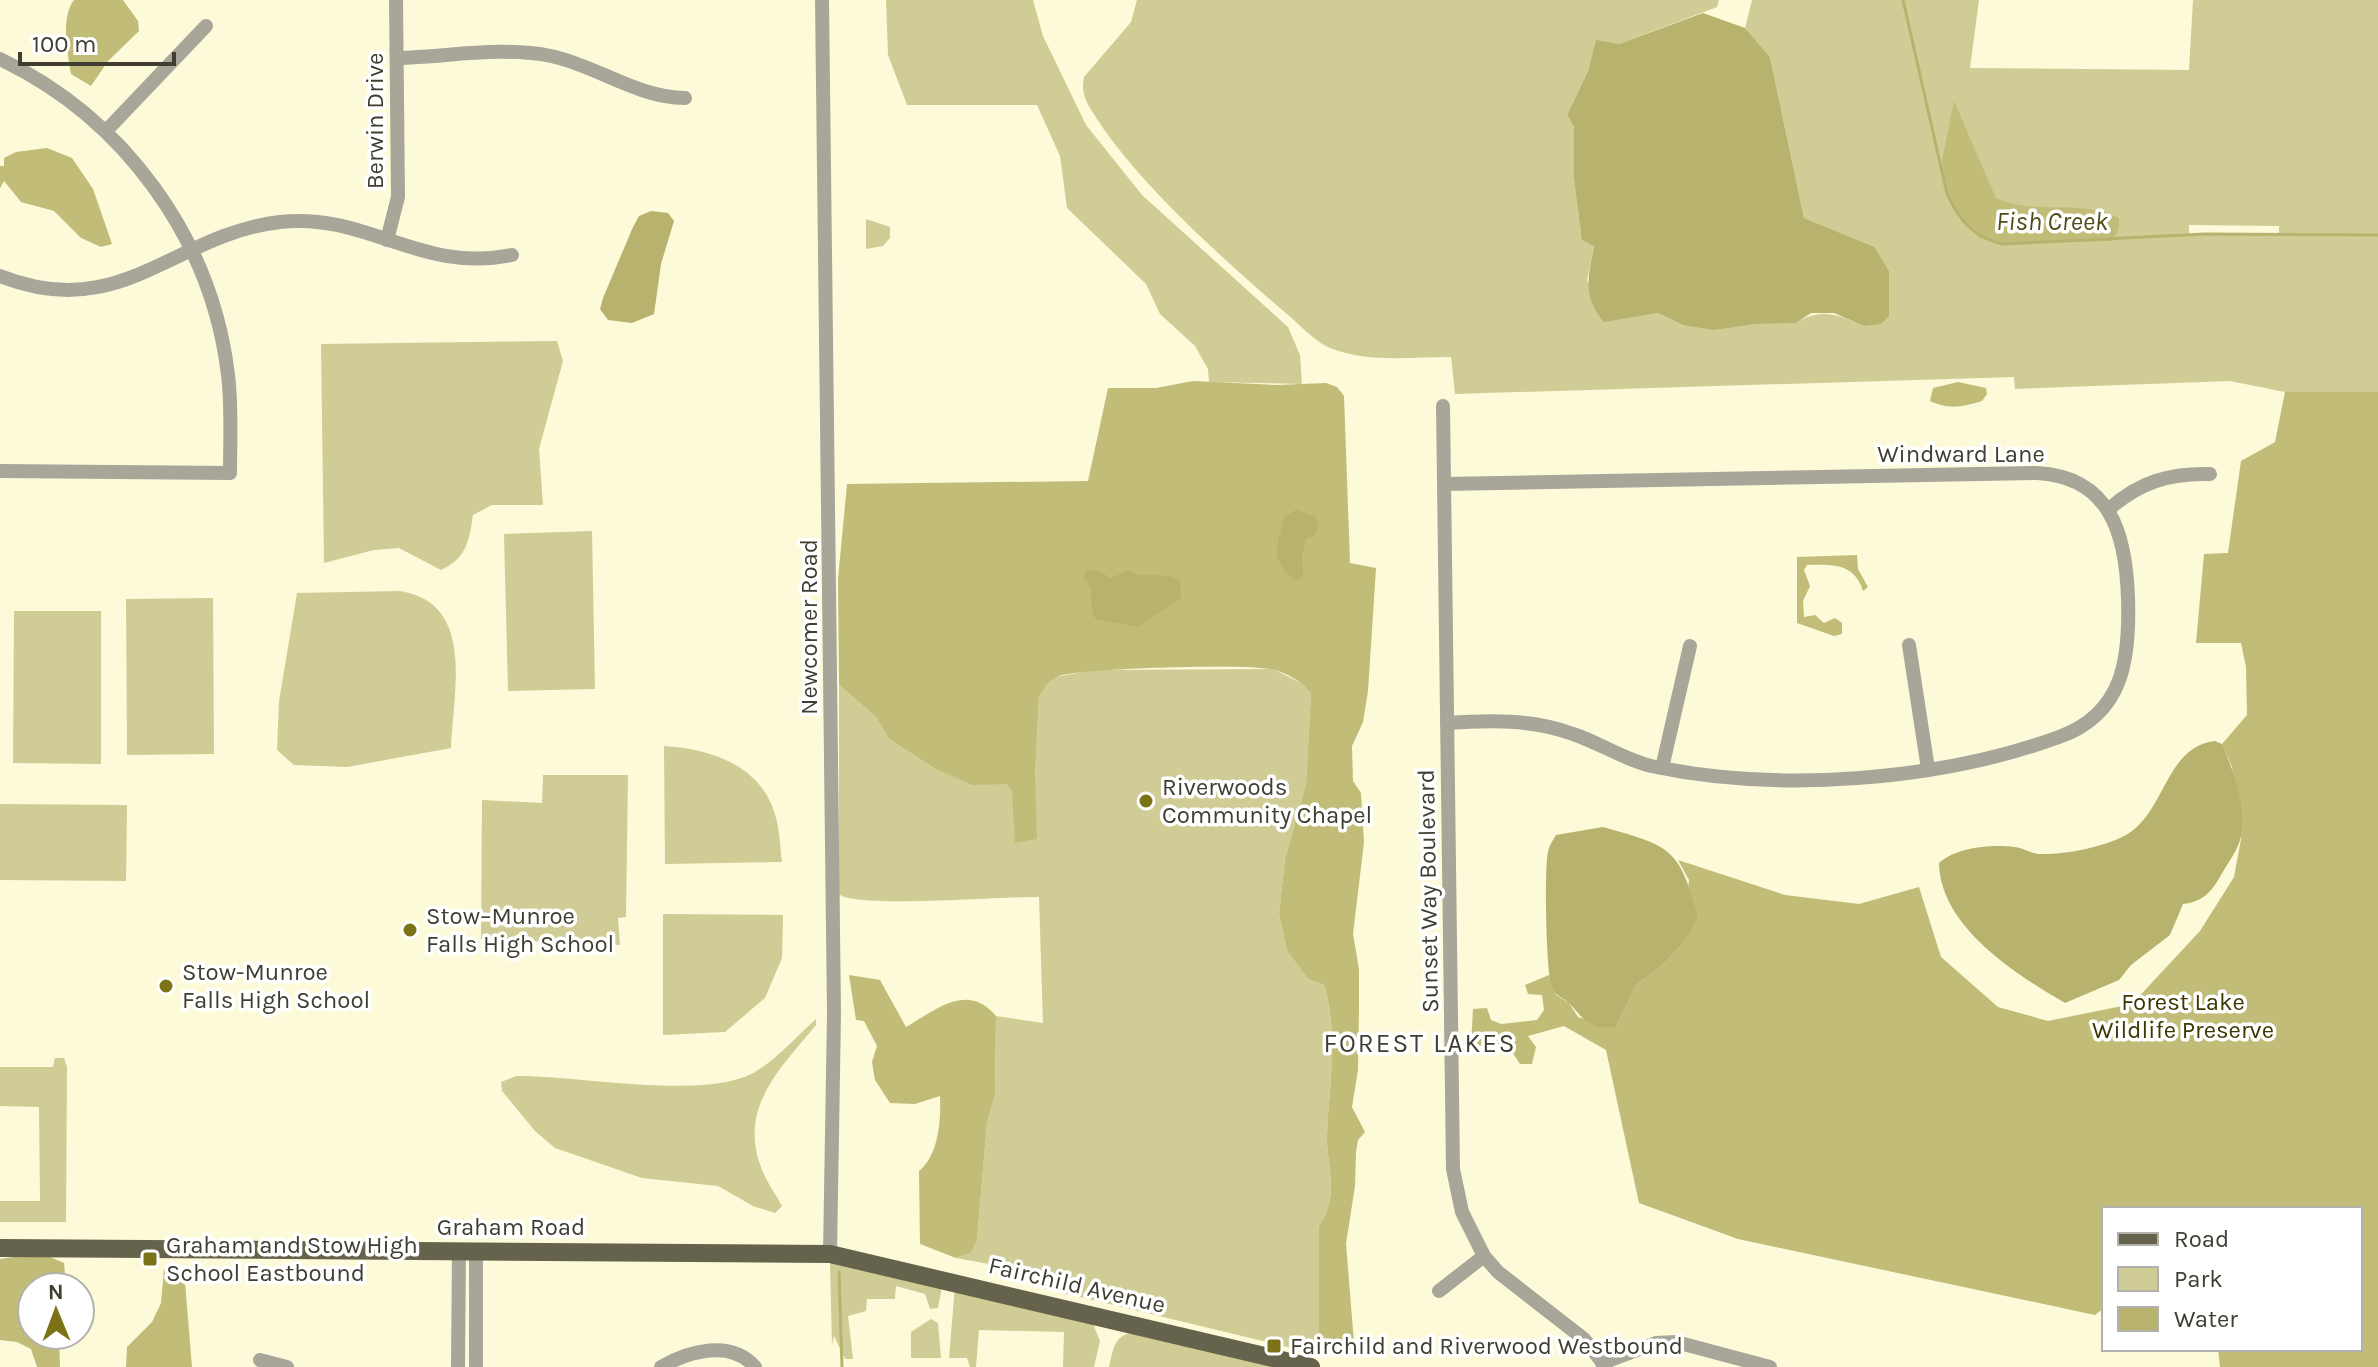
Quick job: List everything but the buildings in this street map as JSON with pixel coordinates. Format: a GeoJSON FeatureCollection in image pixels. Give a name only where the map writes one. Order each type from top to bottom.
{"type":"FeatureCollection","features":[{"type":"Feature","properties":{"kind":"main road","name":"Graham Road"},"geometry":{"type":"LineString","coordinates":[[0,1248],[830,1254]]}},
{"type":"Feature","properties":{"kind":"main road","name":"Fairchild Avenue"},"geometry":{"type":"LineString","coordinates":[[830,1254],[1311,1367]]}},
{"type":"Feature","properties":{"kind":"street","name":"Berwin Drive"},"geometry":{"type":"LineString","coordinates":[[387,240],[398,197],[396,0]]}},
{"type":"Feature","properties":{"kind":"street","name":"Newcomer Road"},"geometry":{"type":"LineString","coordinates":[[822,0],[834,1013],[830,1254]]}},
{"type":"Feature","properties":{"kind":"street"},"geometry":{"type":"LineString","coordinates":[[106,131],[206,26]]}},
{"type":"Feature","properties":{"kind":"street"},"geometry":{"type":"LineString","coordinates":[[397,58],[536,54],[581,66],[642,92],[685,98]]}},
{"type":"Feature","properties":{"kind":"street"},"geometry":{"type":"LineString","coordinates":[[0,59],[44,83],[106,131],[157,190],[193,252],[212,302],[226,357],[230,394],[230,473],[0,471]]}},
{"type":"Feature","properties":{"kind":"street"},"geometry":{"type":"LineString","coordinates":[[0,276],[57,289],[98,288],[146,274],[239,231],[280,222],[340,223],[447,257],[512,255]]}},
{"type":"Feature","properties":{"kind":"street","name":"Sunset Way Boulevard"},"geometry":{"type":"LineString","coordinates":[[1443,406],[1453,1169],[1462,1212],[1484,1256],[1498,1272],[1584,1339],[1603,1366]]}},
{"type":"Feature","properties":{"kind":"street","name":"Windward Lane"},"geometry":{"type":"LineString","coordinates":[[1444,484],[2037,473],[2073,481],[2109,509]]}},
{"type":"Feature","properties":{"kind":"street"},"geometry":{"type":"LineString","coordinates":[[1447,723],[1500,721],[1543,725],[1575,734],[1622,756],[1662,768],[1724,776],[1804,779],[1928,769],[1977,760],[2058,738],[2087,723],[2120,682],[2129,640],[2127,556],[2109,509],[2135,489],[2164,476],[2210,474]]}},
{"type":"Feature","properties":{"kind":"street"},"geometry":{"type":"LineString","coordinates":[[1909,645],[1928,769]]}},
{"type":"Feature","properties":{"kind":"street"},"geometry":{"type":"LineString","coordinates":[[1662,768],[1690,646]]}},
{"type":"Feature","properties":{"kind":"street"},"geometry":{"type":"LineString","coordinates":[[458,1367],[459,1316],[467,1250]]}},
{"type":"Feature","properties":{"kind":"street"},"geometry":{"type":"LineString","coordinates":[[467,1250],[476,1316],[476,1367]]}},
{"type":"Feature","properties":{"kind":"street"},"geometry":{"type":"LineString","coordinates":[[1439,1291],[1484,1256]]}},
{"type":"Feature","properties":{"kind":"street"},"geometry":{"type":"LineString","coordinates":[[459,1316],[476,1316]]}},
{"type":"Feature","properties":{"kind":"street"},"geometry":{"type":"LineString","coordinates":[[1603,1366],[1656,1343],[1676,1342],[1770,1367]]}},
{"type":"Feature","properties":{"kind":"street"},"geometry":{"type":"LineString","coordinates":[[661,1367],[673,1360],[713,1350],[743,1356],[755,1367]]}},
{"type":"Feature","properties":{"kind":"street"},"geometry":{"type":"LineString","coordinates":[[260,1360],[287,1367]]}},
{"type":"Feature","properties":{"kind":"green space"},"geometry":{"type":"Polygon","coordinates":[[[74,0],[123,0],[138,21],[139,31],[108,61],[91,86],[71,74],[66,26],[74,0]]]}},
{"type":"Feature","properties":{"kind":"green space"},"geometry":{"type":"Polygon","coordinates":[[[886,0],[1033,0],[1043,36],[1086,125],[1142,195],[1288,327],[1300,355],[1302,384],[1209,382],[1208,369],[1195,346],[1160,314],[1146,284],[1067,208],[1060,156],[1037,105],[907,105],[888,55],[886,0]]]}},
{"type":"Feature","properties":{"kind":"green space"},"geometry":{"type":"Polygon","coordinates":[[[1137,0],[1719,0],[1717,7],[1619,44],[1596,41],[1588,71],[1567,115],[1574,127],[1574,177],[1594,245],[1587,280],[1604,321],[1658,313],[1683,325],[1796,323],[1814,315],[1830,314],[1864,326],[1889,316],[1889,271],[1875,247],[1804,218],[1770,57],[1745,28],[1752,0],[1979,0],[1970,68],[2189,70],[2193,0],[2378,0],[2378,392],[2285,392],[2230,381],[2015,389],[2014,377],[1455,394],[1451,357],[1359,356],[1330,348],[1318,341],[1209,245],[1131,164],[1092,111],[1083,87],[1084,77],[1131,22],[1137,0]],[[2189,225],[2189,235],[2279,235],[2279,226],[2189,225]]]}},
{"type":"Feature","properties":{"kind":"green space"},"geometry":{"type":"Polygon","coordinates":[[[1954,101],[1996,198],[2025,206],[2104,212],[2119,218],[2119,228],[2112,241],[2002,244],[1979,238],[1957,215],[1947,194],[1941,166],[1954,101]]]}},
{"type":"Feature","properties":{"kind":"green space"},"geometry":{"type":"Polygon","coordinates":[[[47,148],[72,158],[93,189],[112,244],[101,247],[81,238],[54,211],[21,202],[4,181],[0,188],[0,166],[4,166],[4,158],[16,152],[47,148]]]}},
{"type":"Feature","properties":{"kind":"green space"},"geometry":{"type":"Polygon","coordinates":[[[866,219],[890,227],[890,238],[883,246],[866,249],[866,219]]]}},
{"type":"Feature","properties":{"kind":"green space"},"geometry":{"type":"Polygon","coordinates":[[[557,341],[563,361],[539,449],[543,505],[492,505],[473,515],[465,548],[456,560],[441,570],[399,548],[374,550],[324,563],[321,344],[557,341]]]}},
{"type":"Feature","properties":{"kind":"green space"},"geometry":{"type":"Polygon","coordinates":[[[1193,381],[1277,385],[1326,383],[1337,387],[1344,396],[1350,563],[1376,568],[1368,691],[1363,722],[1352,746],[1353,781],[1361,793],[1364,842],[1353,934],[1359,969],[1359,1010],[1358,1070],[1352,1107],[1365,1132],[1358,1140],[1346,1244],[1355,1355],[1319,1336],[1319,1226],[1326,1214],[1331,1191],[1327,1147],[1332,1060],[1329,1004],[1324,985],[1308,979],[1287,951],[1279,914],[1285,859],[1306,784],[1311,693],[1290,676],[1261,668],[1131,669],[1059,676],[1046,685],[1039,698],[1035,779],[1037,839],[1015,843],[1012,791],[1007,784],[972,785],[934,768],[889,739],[876,717],[839,685],[838,579],[847,484],[1088,481],[1108,388],[1156,388],[1193,381]]]}},
{"type":"Feature","properties":{"kind":"green space"},"geometry":{"type":"Polygon","coordinates":[[[1958,382],[1986,388],[1987,394],[1982,401],[1962,406],[1943,406],[1930,401],[1933,388],[1958,382]]]}},
{"type":"Feature","properties":{"kind":"green space","name":"Forest Lake Wildlife Preserve"},"geometry":{"type":"Polygon","coordinates":[[[2285,392],[2378,392],[2378,1367],[2220,1367],[2218,1351],[2362,1351],[2362,1207],[2102,1207],[2102,1310],[2095,1315],[1738,1239],[1639,1203],[1606,1050],[1564,1026],[1528,1036],[1536,1047],[1532,1064],[1520,1064],[1507,1044],[1471,1046],[1473,1009],[1487,1008],[1491,1020],[1501,1024],[1537,1020],[1544,1010],[1542,995],[1528,994],[1525,985],[1549,975],[1556,995],[1569,1003],[1578,1017],[1615,1028],[1636,985],[1662,966],[1683,943],[1689,880],[1678,860],[1785,895],[1859,904],[1919,887],[1941,957],[1998,1007],[2048,1021],[2132,1004],[2200,931],[2234,877],[2241,839],[2232,767],[2222,744],[2247,715],[2246,667],[2241,643],[2196,643],[2204,554],[2228,553],[2241,461],[2275,442],[2285,392]]]}},
{"type":"Feature","properties":{"kind":"green space"},"geometry":{"type":"Polygon","coordinates":[[[592,531],[595,689],[508,691],[504,534],[592,531]]]}},
{"type":"Feature","properties":{"kind":"green space"},"geometry":{"type":"Polygon","coordinates":[[[1857,555],[1858,569],[1868,587],[1863,591],[1854,575],[1841,567],[1807,565],[1804,570],[1810,586],[1803,601],[1804,617],[1815,615],[1824,623],[1835,618],[1842,623],[1842,634],[1834,636],[1797,623],[1797,557],[1857,555]]]}},
{"type":"Feature","properties":{"kind":"green space"},"geometry":{"type":"Polygon","coordinates":[[[400,591],[424,599],[440,613],[450,631],[456,676],[451,748],[347,767],[294,765],[277,750],[279,701],[297,593],[400,591]]]}},
{"type":"Feature","properties":{"kind":"green space"},"geometry":{"type":"Polygon","coordinates":[[[213,598],[214,754],[127,755],[126,599],[213,598]]]}},
{"type":"Feature","properties":{"kind":"green space"},"geometry":{"type":"Polygon","coordinates":[[[14,611],[101,611],[101,764],[13,763],[14,611]]]}},
{"type":"Feature","properties":{"kind":"green space"},"geometry":{"type":"Polygon","coordinates":[[[1273,669],[1305,685],[1311,693],[1306,784],[1285,859],[1279,914],[1287,951],[1308,979],[1324,985],[1331,1022],[1327,1147],[1331,1191],[1326,1214],[1319,1226],[1321,1318],[1316,1354],[1039,1287],[1039,1273],[956,1258],[971,1253],[977,1240],[987,1124],[995,1094],[996,1016],[1043,1023],[1039,897],[872,901],[839,894],[839,685],[876,717],[889,739],[934,768],[1035,779],[1039,698],[1044,686],[1056,677],[1093,670],[1273,669]]]}},
{"type":"Feature","properties":{"kind":"green space"},"geometry":{"type":"Polygon","coordinates":[[[664,746],[717,756],[748,773],[769,800],[777,823],[782,862],[665,864],[664,746]]]}},
{"type":"Feature","properties":{"kind":"green space"},"geometry":{"type":"Polygon","coordinates":[[[543,775],[628,775],[626,917],[618,918],[620,945],[481,939],[482,800],[542,803],[543,775]]]}},
{"type":"Feature","properties":{"kind":"green space"},"geometry":{"type":"Polygon","coordinates":[[[0,804],[127,805],[126,881],[0,880],[0,804]]]}},
{"type":"Feature","properties":{"kind":"green space"},"geometry":{"type":"Polygon","coordinates":[[[663,914],[783,915],[782,958],[765,998],[725,1032],[663,1035],[663,914]]]}},
{"type":"Feature","properties":{"kind":"green space"},"geometry":{"type":"Polygon","coordinates":[[[849,975],[880,980],[906,1027],[941,1007],[963,1000],[985,1006],[996,1016],[995,1094],[987,1124],[977,1240],[971,1253],[956,1258],[920,1244],[919,1171],[935,1147],[940,1096],[915,1104],[890,1103],[875,1080],[872,1062],[877,1046],[864,1021],[856,1020],[849,975]]]}},
{"type":"Feature","properties":{"kind":"green space"},"geometry":{"type":"Polygon","coordinates":[[[816,1019],[816,1025],[778,1072],[759,1106],[755,1145],[761,1167],[782,1206],[775,1213],[753,1206],[718,1186],[642,1178],[555,1148],[535,1131],[502,1091],[501,1082],[516,1076],[673,1086],[733,1080],[763,1067],[816,1019]]]}},
{"type":"Feature","properties":{"kind":"green space"},"geometry":{"type":"Polygon","coordinates":[[[55,1058],[64,1058],[67,1067],[66,1222],[0,1222],[0,1201],[40,1201],[39,1107],[0,1106],[0,1067],[53,1067],[55,1058]]]}},
{"type":"Feature","properties":{"kind":"green space"},"geometry":{"type":"Polygon","coordinates":[[[41,1253],[64,1263],[65,1271],[16,1271],[16,1342],[0,1340],[0,1259],[41,1253]]]}},
{"type":"Feature","properties":{"kind":"green space"},"geometry":{"type":"Polygon","coordinates":[[[830,1262],[942,1287],[938,1308],[930,1309],[925,1294],[896,1286],[895,1299],[867,1299],[866,1311],[848,1316],[853,1359],[845,1359],[834,1336],[832,1345],[830,1262]]]}},
{"type":"Feature","properties":{"kind":"green space"},"geometry":{"type":"Polygon","coordinates":[[[164,1269],[184,1270],[192,1367],[126,1367],[127,1347],[152,1322],[161,1303],[164,1269]]]}},
{"type":"Feature","properties":{"kind":"green space"},"geometry":{"type":"Polygon","coordinates":[[[955,1286],[1093,1324],[1100,1341],[1094,1367],[1063,1367],[1064,1332],[979,1330],[976,1367],[970,1367],[967,1358],[949,1358],[955,1286]]]}},
{"type":"Feature","properties":{"kind":"green space"},"geometry":{"type":"Polygon","coordinates":[[[931,1319],[938,1323],[941,1358],[911,1358],[911,1332],[931,1319]]]}},
{"type":"Feature","properties":{"kind":"green space"},"geometry":{"type":"Polygon","coordinates":[[[1134,1333],[1278,1367],[1109,1367],[1118,1340],[1134,1333]]]}},
{"type":"Feature","properties":{"kind":"green space"},"geometry":{"type":"Polygon","coordinates":[[[32,1351],[60,1351],[60,1367],[37,1367],[32,1351]]]}},
{"type":"Feature","properties":{"kind":"water"},"geometry":{"type":"Polygon","coordinates":[[[1703,13],[1745,28],[1770,57],[1804,218],[1875,247],[1889,271],[1889,316],[1881,324],[1864,326],[1834,313],[1811,313],[1796,323],[1755,324],[1714,330],[1683,325],[1658,313],[1604,322],[1597,313],[1588,286],[1594,246],[1582,240],[1574,177],[1574,127],[1567,115],[1588,71],[1596,40],[1619,44],[1703,13]]]}},
{"type":"Feature","properties":{"kind":"water"},"geometry":{"type":"Polygon","coordinates":[[[651,211],[668,213],[674,221],[661,264],[654,314],[632,323],[608,320],[600,309],[603,298],[639,216],[651,211]]]}},
{"type":"Feature","properties":{"kind":"water"},"geometry":{"type":"Polygon","coordinates":[[[1296,510],[1315,516],[1319,526],[1314,536],[1306,539],[1302,556],[1303,576],[1296,581],[1281,565],[1277,552],[1284,517],[1296,510]]]}},
{"type":"Feature","properties":{"kind":"water"},"geometry":{"type":"Polygon","coordinates":[[[1088,570],[1100,571],[1110,578],[1128,571],[1174,578],[1180,581],[1181,598],[1138,627],[1096,619],[1090,588],[1083,577],[1088,570]]]}},
{"type":"Feature","properties":{"kind":"water"},"geometry":{"type":"Polygon","coordinates":[[[2215,741],[2222,744],[2238,789],[2242,824],[2238,846],[2210,891],[2196,901],[2183,904],[2170,935],[2131,965],[2119,980],[2065,1003],[2003,963],[1966,927],[1952,907],[1943,886],[1939,863],[1946,858],[1975,848],[1996,846],[2038,854],[2058,853],[2113,841],[2136,827],[2148,814],[2185,756],[2198,746],[2215,741]]]}},
{"type":"Feature","properties":{"kind":"water"},"geometry":{"type":"Polygon","coordinates":[[[1603,827],[1644,839],[1669,853],[1685,877],[1698,918],[1683,943],[1662,966],[1636,985],[1615,1028],[1589,1023],[1554,991],[1547,944],[1546,878],[1550,845],[1556,835],[1603,827]]]}},
{"type":"Feature","properties":{"kind":"waterway","name":"Fish Creek"},"geometry":{"type":"LineString","coordinates":[[1903,0],[1947,194],[1962,220],[1983,237],[2002,244],[2205,234],[2378,235]]}},
{"type":"Feature","properties":{"kind":"waterway"},"geometry":{"type":"LineString","coordinates":[[839,1272],[842,1367]]}},
{"type":"Feature","properties":{"kind":"place","name":"Riverwoods Community Chapel"},"geometry":{"type":"Point","coordinates":[1146,801]}},
{"type":"Feature","properties":{"kind":"place","name":"Stow–Munroe Falls High School"},"geometry":{"type":"Point","coordinates":[410,930]}},
{"type":"Feature","properties":{"kind":"place","name":"Stow-Munroe Falls High School"},"geometry":{"type":"Point","coordinates":[166,986]}},
{"type":"Feature","properties":{"kind":"place","name":"Graham and Stow High School Eastbound"},"geometry":{"type":"Point","coordinates":[150,1259]}},
{"type":"Feature","properties":{"kind":"place","name":"Fairchild and Riverwood Westbound"},"geometry":{"type":"Point","coordinates":[1274,1346]}},
{"type":"Feature","properties":{"kind":"district","name":"FOREST LAKES"},"geometry":{"type":"Point","coordinates":[1420,1043]}}]}
